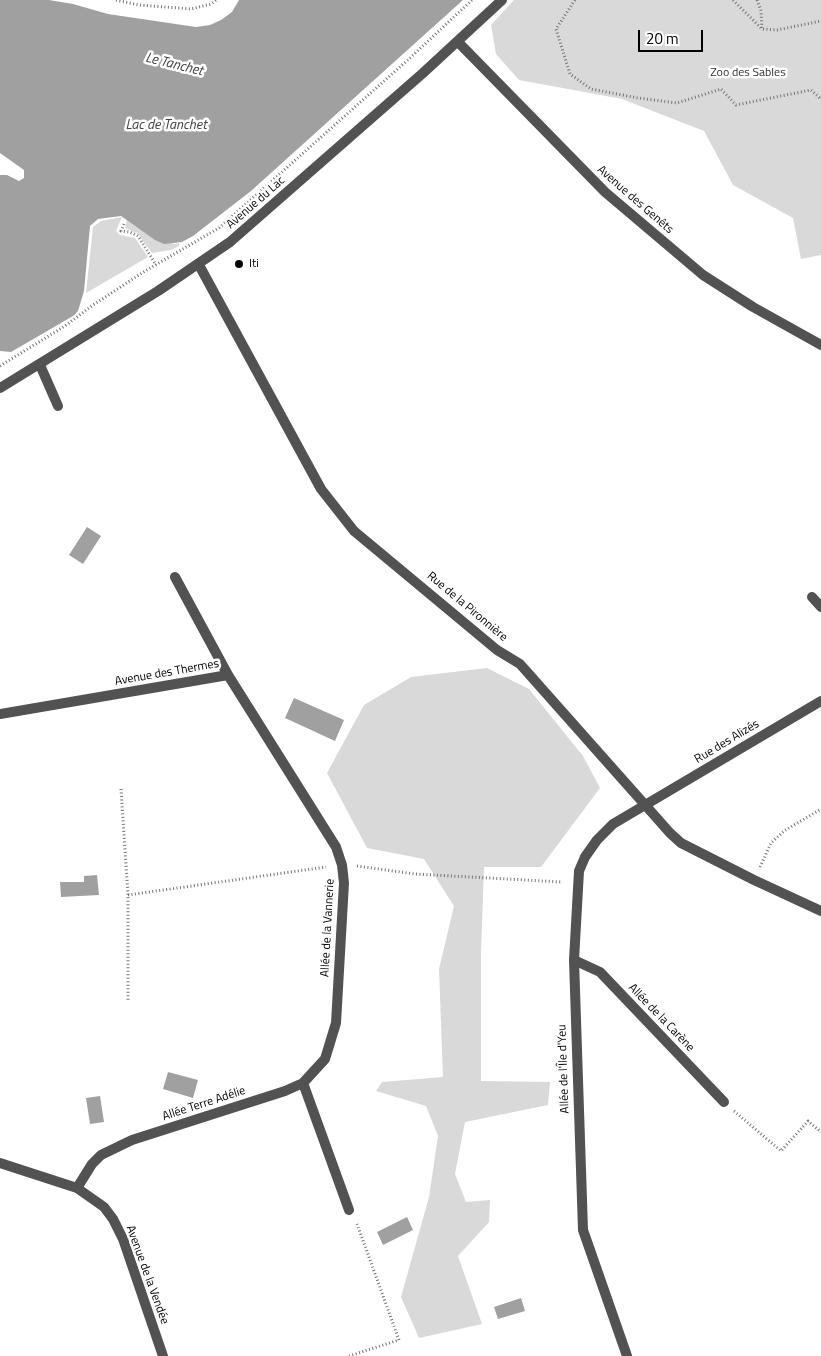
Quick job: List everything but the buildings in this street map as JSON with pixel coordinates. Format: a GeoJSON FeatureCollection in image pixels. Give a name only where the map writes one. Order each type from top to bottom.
{"type":"FeatureCollection","features":[{"type":"Feature","properties":{"kind":"street","name":"Avenue du Lac"},"geometry":{"type":"LineString","coordinates":[[0,388],[199,265],[230,242],[458,42],[502,0]]}},
{"type":"Feature","properties":{"kind":"street","name":"Avenue des Genêts"},"geometry":{"type":"LineString","coordinates":[[458,42],[605,192],[703,275],[753,307],[821,345]]}},
{"type":"Feature","properties":{"kind":"street","name":"Rue de la Pironnière"},"geometry":{"type":"LineString","coordinates":[[199,265],[321,489],[354,531],[497,650],[520,664],[681,843],[821,911]]}},
{"type":"Feature","properties":{"kind":"street"},"geometry":{"type":"LineString","coordinates":[[40,365],[58,406]]}},
{"type":"Feature","properties":{"kind":"street","name":"Avenue des Thermes"},"geometry":{"type":"LineString","coordinates":[[0,714],[228,675],[175,577]]}},
{"type":"Feature","properties":{"kind":"street"},"geometry":{"type":"LineString","coordinates":[[812,597],[821,607]]}},
{"type":"Feature","properties":{"kind":"street","name":"Allée de la Vannerie"},"geometry":{"type":"LineString","coordinates":[[228,675],[336,847],[342,865],[344,883],[336,1023],[325,1059],[303,1083]]}},
{"type":"Feature","properties":{"kind":"street","name":"Rue des Alizés"},"geometry":{"type":"LineString","coordinates":[[646,804],[821,701]]}},
{"type":"Feature","properties":{"kind":"street","name":"Allée de l'Île d'Yeu"},"geometry":{"type":"LineString","coordinates":[[627,1356],[583,1230],[574,960],[577,883],[585,857],[613,824],[646,804]]}},
{"type":"Feature","properties":{"kind":"street","name":"Allée de la Carène"},"geometry":{"type":"LineString","coordinates":[[574,960],[600,972],[724,1102]]}},
{"type":"Feature","properties":{"kind":"street"},"geometry":{"type":"LineString","coordinates":[[303,1083],[349,1210]]}},
{"type":"Feature","properties":{"kind":"street","name":"Allée Terre Adélie"},"geometry":{"type":"LineString","coordinates":[[78,1188],[92,1164],[101,1155],[132,1140],[285,1091],[303,1083]]}},
{"type":"Feature","properties":{"kind":"street"},"geometry":{"type":"LineString","coordinates":[[0,1164],[78,1188]]}},
{"type":"Feature","properties":{"kind":"street","name":"Avenue de la Vendée"},"geometry":{"type":"LineString","coordinates":[[78,1188],[104,1207],[117,1226],[163,1356]]}},
{"type":"Feature","properties":{"kind":"path"},"geometry":{"type":"LineString","coordinates":[[116,0],[139,5],[191,9],[211,4],[216,0]]}},
{"type":"Feature","properties":{"kind":"path"},"geometry":{"type":"LineString","coordinates":[[0,366],[65,326],[93,305],[156,265],[219,228],[410,58],[472,0]]}},
{"type":"Feature","properties":{"kind":"path"},"geometry":{"type":"LineString","coordinates":[[575,0],[556,28],[570,74],[591,89],[678,103],[721,89],[736,105],[811,90],[821,99]]}},
{"type":"Feature","properties":{"kind":"path"},"geometry":{"type":"LineString","coordinates":[[733,0],[762,29],[777,30],[821,21]]}},
{"type":"Feature","properties":{"kind":"path"},"geometry":{"type":"LineString","coordinates":[[757,0],[761,11],[762,29]]}},
{"type":"Feature","properties":{"kind":"path"},"geometry":{"type":"LineString","coordinates":[[124,224],[121,231],[130,232],[138,236],[156,265]]}},
{"type":"Feature","properties":{"kind":"path"},"geometry":{"type":"LineString","coordinates":[[120,789],[128,894],[128,1002]]}},
{"type":"Feature","properties":{"kind":"path"},"geometry":{"type":"LineString","coordinates":[[754,880],[771,843],[784,831],[821,809]]}},
{"type":"Feature","properties":{"kind":"path"},"geometry":{"type":"LineString","coordinates":[[128,894],[342,865]]}},
{"type":"Feature","properties":{"kind":"path"},"geometry":{"type":"LineString","coordinates":[[355,866],[415,874],[577,883]]}},
{"type":"Feature","properties":{"kind":"path"},"geometry":{"type":"LineString","coordinates":[[724,1102],[781,1151],[808,1121],[821,1132]]}},
{"type":"Feature","properties":{"kind":"path"},"geometry":{"type":"LineString","coordinates":[[349,1210],[356,1222],[399,1340],[349,1356]]}},
{"type":"Feature","properties":{"kind":"green space","name":"Zoo des Sables"},"geometry":{"type":"Polygon","coordinates":[[[514,0],[821,0],[821,255],[801,259],[793,218],[733,185],[704,131],[622,99],[519,80],[496,54],[491,25],[514,0]]]}},
{"type":"Feature","properties":{"kind":"green space"},"geometry":{"type":"Polygon","coordinates":[[[122,217],[116,231],[120,235],[135,238],[148,257],[86,293],[93,227],[101,221],[122,217]]]}},
{"type":"Feature","properties":{"kind":"green space"},"geometry":{"type":"Polygon","coordinates":[[[127,220],[136,227],[174,244],[179,243],[179,246],[171,250],[152,253],[137,233],[125,228],[127,220]]]}},
{"type":"Feature","properties":{"kind":"green space"},"geometry":{"type":"Polygon","coordinates":[[[487,668],[529,689],[583,756],[600,788],[541,867],[484,867],[481,953],[481,1081],[550,1082],[548,1105],[465,1122],[455,1174],[466,1202],[490,1200],[489,1222],[458,1256],[482,1324],[419,1338],[401,1297],[429,1197],[438,1136],[426,1106],[376,1091],[382,1082],[443,1077],[439,969],[454,906],[424,859],[367,848],[327,773],[364,705],[411,677],[487,668]]]}},
{"type":"Feature","properties":{"kind":"water","name":"Lac de Tanchet"},"geometry":{"type":"Polygon","coordinates":[[[0,0],[49,0],[73,4],[108,14],[196,27],[210,25],[221,20],[232,12],[239,0],[463,0],[251,191],[193,236],[182,242],[164,244],[155,240],[121,216],[98,219],[90,226],[84,291],[78,311],[73,316],[11,352],[0,351],[0,175],[7,175],[19,181],[24,178],[24,170],[0,153],[0,0]]]}},
{"type":"Feature","properties":{"kind":"water"},"geometry":{"type":"Polygon","coordinates":[[[87,527],[101,536],[83,564],[69,555],[87,527]]]}},
{"type":"Feature","properties":{"kind":"water"},"geometry":{"type":"Polygon","coordinates":[[[294,698],[344,720],[335,741],[285,718],[294,698]]]}},
{"type":"Feature","properties":{"kind":"water"},"geometry":{"type":"Polygon","coordinates":[[[97,875],[99,895],[61,897],[60,882],[84,882],[84,876],[97,875]]]}},
{"type":"Feature","properties":{"kind":"water"},"geometry":{"type":"Polygon","coordinates":[[[168,1072],[198,1080],[193,1098],[163,1089],[168,1072]]]}},
{"type":"Feature","properties":{"kind":"water"},"geometry":{"type":"Polygon","coordinates":[[[100,1096],[104,1122],[90,1124],[86,1098],[100,1096]]]}},
{"type":"Feature","properties":{"kind":"water"},"geometry":{"type":"Polygon","coordinates":[[[407,1217],[413,1230],[383,1245],[377,1232],[407,1217]]]}},
{"type":"Feature","properties":{"kind":"water"},"geometry":{"type":"Polygon","coordinates":[[[521,1298],[525,1311],[498,1319],[494,1307],[521,1298]]]}},
{"type":"Feature","properties":{"kind":"place","name":"Iti"},"geometry":{"type":"Point","coordinates":[239,264]}},
{"type":"Feature","properties":{"kind":"water label","name":"Le Tanchet"},"geometry":{"type":"Point","coordinates":[174,65]}}]}
